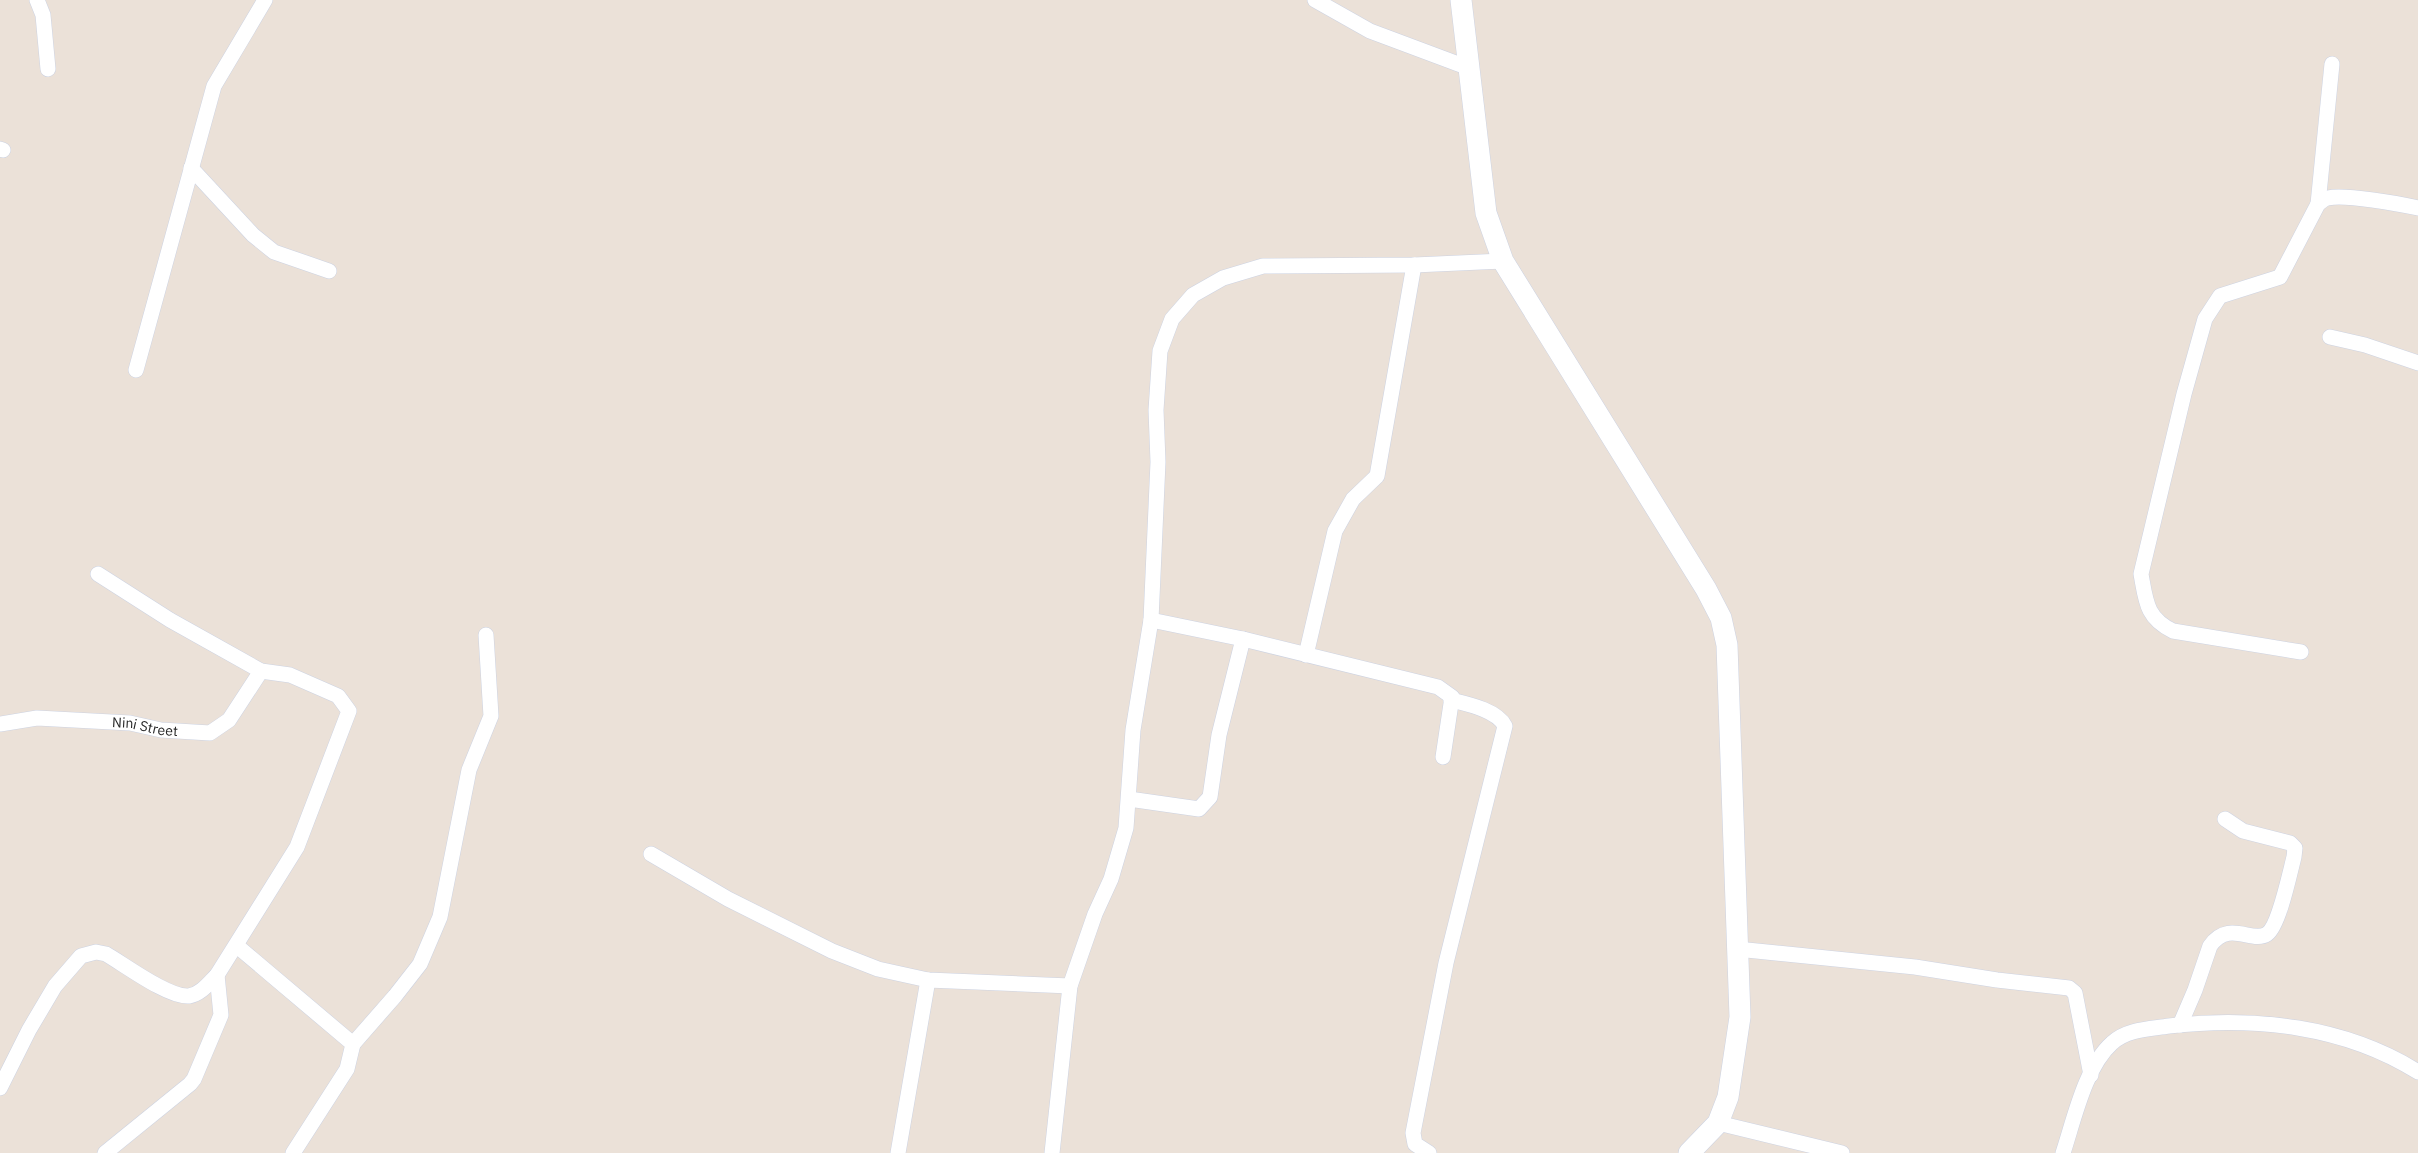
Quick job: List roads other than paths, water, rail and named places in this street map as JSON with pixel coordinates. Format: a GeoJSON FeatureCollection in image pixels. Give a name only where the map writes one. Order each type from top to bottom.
{"type":"FeatureCollection","features":[{"type":"Feature","properties":{"kind":"street"},"geometry":{"type":"LineString","coordinates":[[37,0],[43,15],[48,69]]}},
{"type":"Feature","properties":{"kind":"street"},"geometry":{"type":"LineString","coordinates":[[136,370],[214,86],[265,0]]}},
{"type":"Feature","properties":{"kind":"street"},"geometry":{"type":"LineString","coordinates":[[1315,0],[1370,31],[1469,68]]}},
{"type":"Feature","properties":{"kind":"street"},"geometry":{"type":"LineString","coordinates":[[1461,0],[1486,213],[1503,262],[1706,590],[1720,618],[1726,645],[1740,1017],[1728,1097],[1718,1123],[1689,1153]]}},
{"type":"Feature","properties":{"kind":"street"},"geometry":{"type":"LineString","coordinates":[[2301,652],[2186,634],[2160,625],[2146,603],[2141,574],[2184,394],[2205,319],[2220,296],[2280,277],[2318,204],[2332,64]]}},
{"type":"Feature","properties":{"kind":"street"},"geometry":{"type":"LineString","coordinates":[[190,168],[252,235],[274,252],[329,271]]}},
{"type":"Feature","properties":{"kind":"street"},"geometry":{"type":"LineString","coordinates":[[2318,204],[2327,198],[2332,198],[2397,203],[2418,208]]}},
{"type":"Feature","properties":{"kind":"street"},"geometry":{"type":"LineString","coordinates":[[1052,1153],[1070,986],[1095,914],[1111,879],[1126,828],[1133,730],[1151,620],[1158,462],[1156,410],[1160,351],[1164,335],[1177,312],[1193,295],[1206,286],[1236,273],[1262,266],[1414,265],[1503,262]]}},
{"type":"Feature","properties":{"kind":"street"},"geometry":{"type":"LineString","coordinates":[[1306,655],[1335,531],[1353,498],[1377,476],[1414,265]]}},
{"type":"Feature","properties":{"kind":"street"},"geometry":{"type":"LineString","coordinates":[[2330,337],[2366,344],[2418,363]]}},
{"type":"Feature","properties":{"kind":"street"},"geometry":{"type":"LineString","coordinates":[[0,1088],[29,1030],[55,986],[81,956],[96,952],[106,954],[176,995],[191,996],[203,990],[217,975],[237,946],[297,847],[349,711],[338,696],[290,675],[261,671],[170,620],[98,574]]}},
{"type":"Feature","properties":{"kind":"street"},"geometry":{"type":"LineString","coordinates":[[1151,620],[1243,639],[1428,684],[1451,694],[1443,757]]}},
{"type":"Feature","properties":{"kind":"street"},"geometry":{"type":"LineString","coordinates":[[293,1153],[347,1069],[353,1044],[420,964],[440,918],[469,770],[491,716],[486,635]]}},
{"type":"Feature","properties":{"kind":"street"},"geometry":{"type":"LineString","coordinates":[[1129,799],[1199,809],[1207,802],[1210,797],[1219,735],[1243,639]]}},
{"type":"Feature","properties":{"kind":"street","name":"Nini Street"},"geometry":{"type":"LineString","coordinates":[[0,724],[37,718],[130,724],[161,730],[210,734],[229,720],[261,671]]}},
{"type":"Feature","properties":{"kind":"street"},"geometry":{"type":"LineString","coordinates":[[1429,1153],[1415,1144],[1412,1133],[1446,963],[1505,726],[1499,718],[1490,713],[1451,700]]}},
{"type":"Feature","properties":{"kind":"street"},"geometry":{"type":"LineString","coordinates":[[2180,1025],[2214,940],[2231,932],[2262,936],[2269,933],[2278,914],[2294,857],[2295,848],[2290,843],[2243,831],[2225,819]]}},
{"type":"Feature","properties":{"kind":"street"},"geometry":{"type":"LineString","coordinates":[[651,854],[698,883],[832,951],[878,969],[928,980],[1070,986]]}},
{"type":"Feature","properties":{"kind":"street"},"geometry":{"type":"LineString","coordinates":[[237,946],[353,1044]]}},
{"type":"Feature","properties":{"kind":"street"},"geometry":{"type":"LineString","coordinates":[[1737,949],[1915,967],[1997,980],[2069,988],[2075,993],[2091,1075]]}},
{"type":"Feature","properties":{"kind":"street"},"geometry":{"type":"LineString","coordinates":[[105,1153],[190,1084],[194,1078],[221,1015],[217,975]]}},
{"type":"Feature","properties":{"kind":"street"},"geometry":{"type":"LineString","coordinates":[[898,1153],[928,980]]}},
{"type":"Feature","properties":{"kind":"street"},"geometry":{"type":"LineString","coordinates":[[2063,1153],[2091,1075],[2112,1042],[2128,1033],[2180,1025],[2226,1023],[2282,1025],[2378,1049],[2418,1072]]}},
{"type":"Feature","properties":{"kind":"street"},"geometry":{"type":"LineString","coordinates":[[1718,1123],[1842,1153]]}}]}
